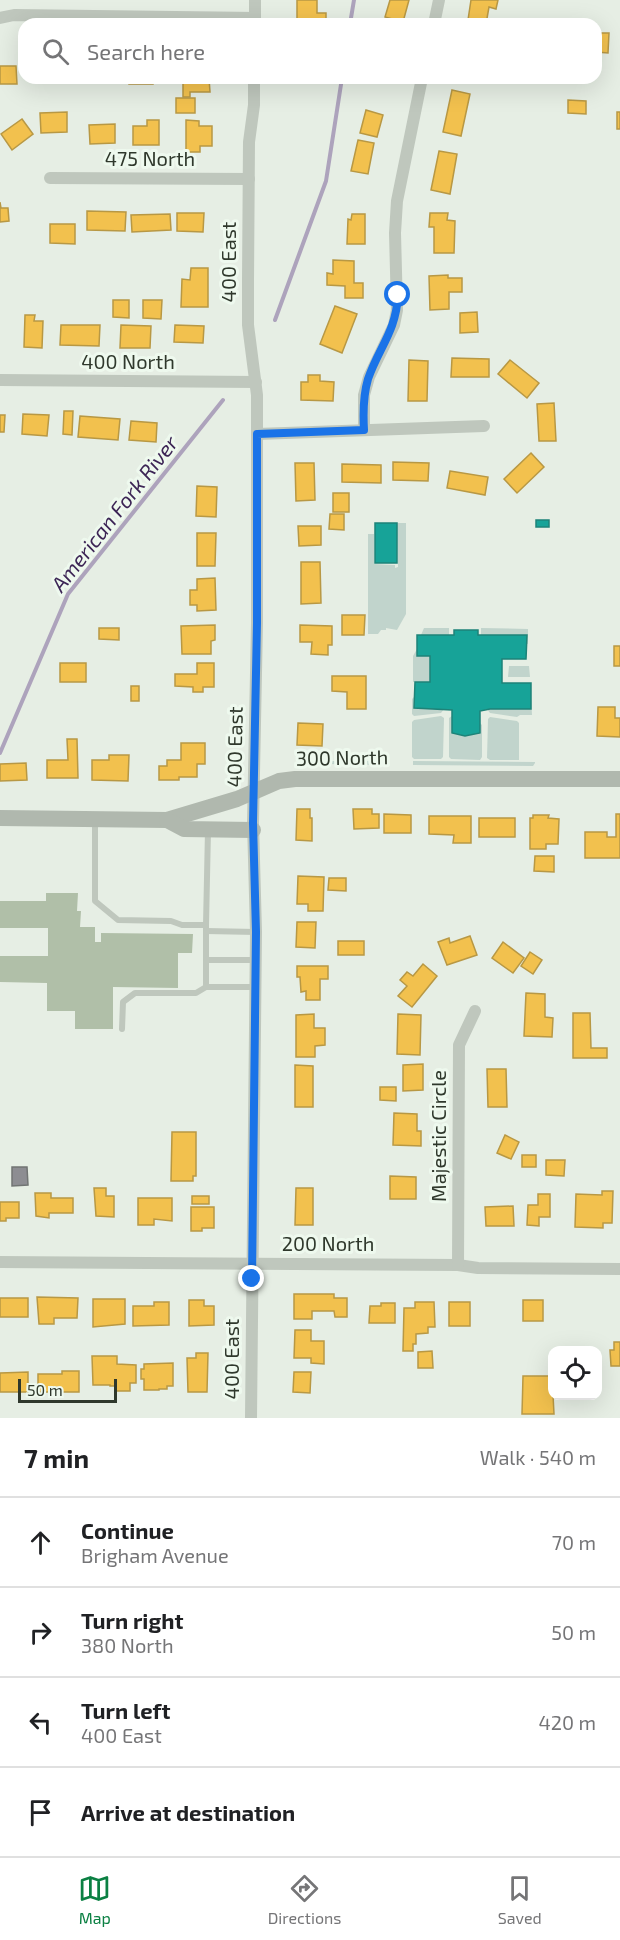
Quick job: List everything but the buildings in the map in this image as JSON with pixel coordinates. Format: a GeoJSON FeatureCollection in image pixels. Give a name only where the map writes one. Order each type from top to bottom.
{"type":"FeatureCollection","features":[{"type":"Feature","properties":{"kind":"street"},"geometry":{"type":"LineString","coordinates":[[255,0],[255,18]]}},
{"type":"Feature","properties":{"kind":"street"},"geometry":{"type":"LineString","coordinates":[[435,18],[439,0]]}},
{"type":"Feature","properties":{"kind":"street"},"geometry":{"type":"LineString","coordinates":[[0,18],[14,15],[134,18]]}},
{"type":"Feature","properties":{"kind":"street","name":"400 East"},"geometry":{"type":"LineString","coordinates":[[251,1418],[256,932],[253,792],[257,623],[257,434],[256,382],[248,325],[249,142],[254,105],[254,84]]}},
{"type":"Feature","properties":{"kind":"street"},"geometry":{"type":"LineString","coordinates":[[364,430],[364,395],[369,377],[394,325],[397,310],[395,233],[397,201],[421,84]]}},
{"type":"Feature","properties":{"kind":"street","name":"475 North"},"geometry":{"type":"LineString","coordinates":[[50,177],[249,179]]}},
{"type":"Feature","properties":{"kind":"street","name":"400 North"},"geometry":{"type":"LineString","coordinates":[[0,380],[256,382]]}},
{"type":"Feature","properties":{"kind":"street"},"geometry":{"type":"LineString","coordinates":[[257,434],[484,426]]}},
{"type":"Feature","properties":{"kind":"street","name":"300 North"},"geometry":{"type":"LineString","coordinates":[[0,818],[167,820],[253,792],[279,781],[311,778],[620,779]]}},
{"type":"Feature","properties":{"kind":"street"},"geometry":{"type":"LineString","coordinates":[[167,820],[184,829],[253,830]]}},
{"type":"Feature","properties":{"kind":"street","name":"Majestic Circle"},"geometry":{"type":"LineString","coordinates":[[458,1265],[459,1045],[475,1011]]}},
{"type":"Feature","properties":{"kind":"street","name":"200 North"},"geometry":{"type":"LineString","coordinates":[[0,1262],[458,1265],[478,1268],[620,1269]]}},
{"type":"Feature","properties":{"kind":"lane"},"geometry":{"type":"LineString","coordinates":[[95,819],[95,902],[118,920],[171,921],[182,925],[256,932]]}},
{"type":"Feature","properties":{"kind":"lane"},"geometry":{"type":"LineString","coordinates":[[206,987],[208,829]]}},
{"type":"Feature","properties":{"kind":"lane"},"geometry":{"type":"LineString","coordinates":[[206,960],[255,960]]}},
{"type":"Feature","properties":{"kind":"lane"},"geometry":{"type":"LineString","coordinates":[[122,1029],[123,1002],[135,993],[196,993],[206,987],[255,987]]}},
{"type":"Feature","properties":{"kind":"green space"},"geometry":{"type":"Polygon","coordinates":[[[397,523],[406,523],[406,614],[397,630],[386,628],[378,634],[368,634],[368,534],[374,534],[374,564],[398,567],[397,523]]]}},
{"type":"Feature","properties":{"kind":"green space"},"geometry":{"type":"Polygon","coordinates":[[[424,628],[449,628],[449,635],[421,635],[424,628]]]}},
{"type":"Feature","properties":{"kind":"green space"},"geometry":{"type":"Polygon","coordinates":[[[481,628],[528,629],[528,644],[481,635],[481,628]]]}},
{"type":"Feature","properties":{"kind":"green space"},"geometry":{"type":"Polygon","coordinates":[[[417,649],[430,656],[430,682],[413,682],[413,656],[417,649]]]}},
{"type":"Feature","properties":{"kind":"green space"},"geometry":{"type":"Polygon","coordinates":[[[509,666],[529,666],[530,677],[508,677],[509,666]]]}},
{"type":"Feature","properties":{"kind":"green space"},"geometry":{"type":"Polygon","coordinates":[[[414,697],[444,709],[441,713],[414,716],[412,699],[414,697]]]}},
{"type":"Feature","properties":{"kind":"green space"},"geometry":{"type":"Polygon","coordinates":[[[531,698],[532,715],[517,717],[490,713],[487,709],[530,709],[531,698]]]}},
{"type":"Feature","properties":{"kind":"green space"},"geometry":{"type":"Polygon","coordinates":[[[441,716],[444,718],[443,757],[441,759],[414,759],[412,757],[412,722],[441,716]]]}},
{"type":"Feature","properties":{"kind":"green space"},"geometry":{"type":"Polygon","coordinates":[[[452,716],[452,733],[465,736],[480,733],[480,723],[482,725],[482,757],[480,760],[449,757],[449,718],[452,716]]]}},
{"type":"Feature","properties":{"kind":"green space"},"geometry":{"type":"Polygon","coordinates":[[[490,717],[519,723],[519,760],[490,760],[487,758],[488,719],[490,717]]]}},
{"type":"Feature","properties":{"kind":"green space"},"geometry":{"type":"Polygon","coordinates":[[[326,761],[381,761],[381,763],[379,765],[326,764],[326,761]]]}},
{"type":"Feature","properties":{"kind":"green space"},"geometry":{"type":"Polygon","coordinates":[[[413,761],[535,763],[533,766],[413,765],[413,761]]]}},
{"type":"Feature","properties":{"kind":"waterway","name":"American Fork River"},"geometry":{"type":"LineString","coordinates":[[351,18],[354,0]]}},
{"type":"Feature","properties":{"kind":"waterway","name":"American Fork River"},"geometry":{"type":"LineString","coordinates":[[275,320],[326,181],[341,84]]}},
{"type":"Feature","properties":{"kind":"waterway","name":"American Fork River"},"geometry":{"type":"LineString","coordinates":[[0,753],[68,594],[223,400]]}},
{"type":"Feature","properties":{"kind":"route"},"geometry":{"type":"LineString","coordinates":[[252,1279],[256,932],[253,823],[257,623],[257,434],[364,430],[364,395],[369,377],[394,325],[398,295]]}}]}
